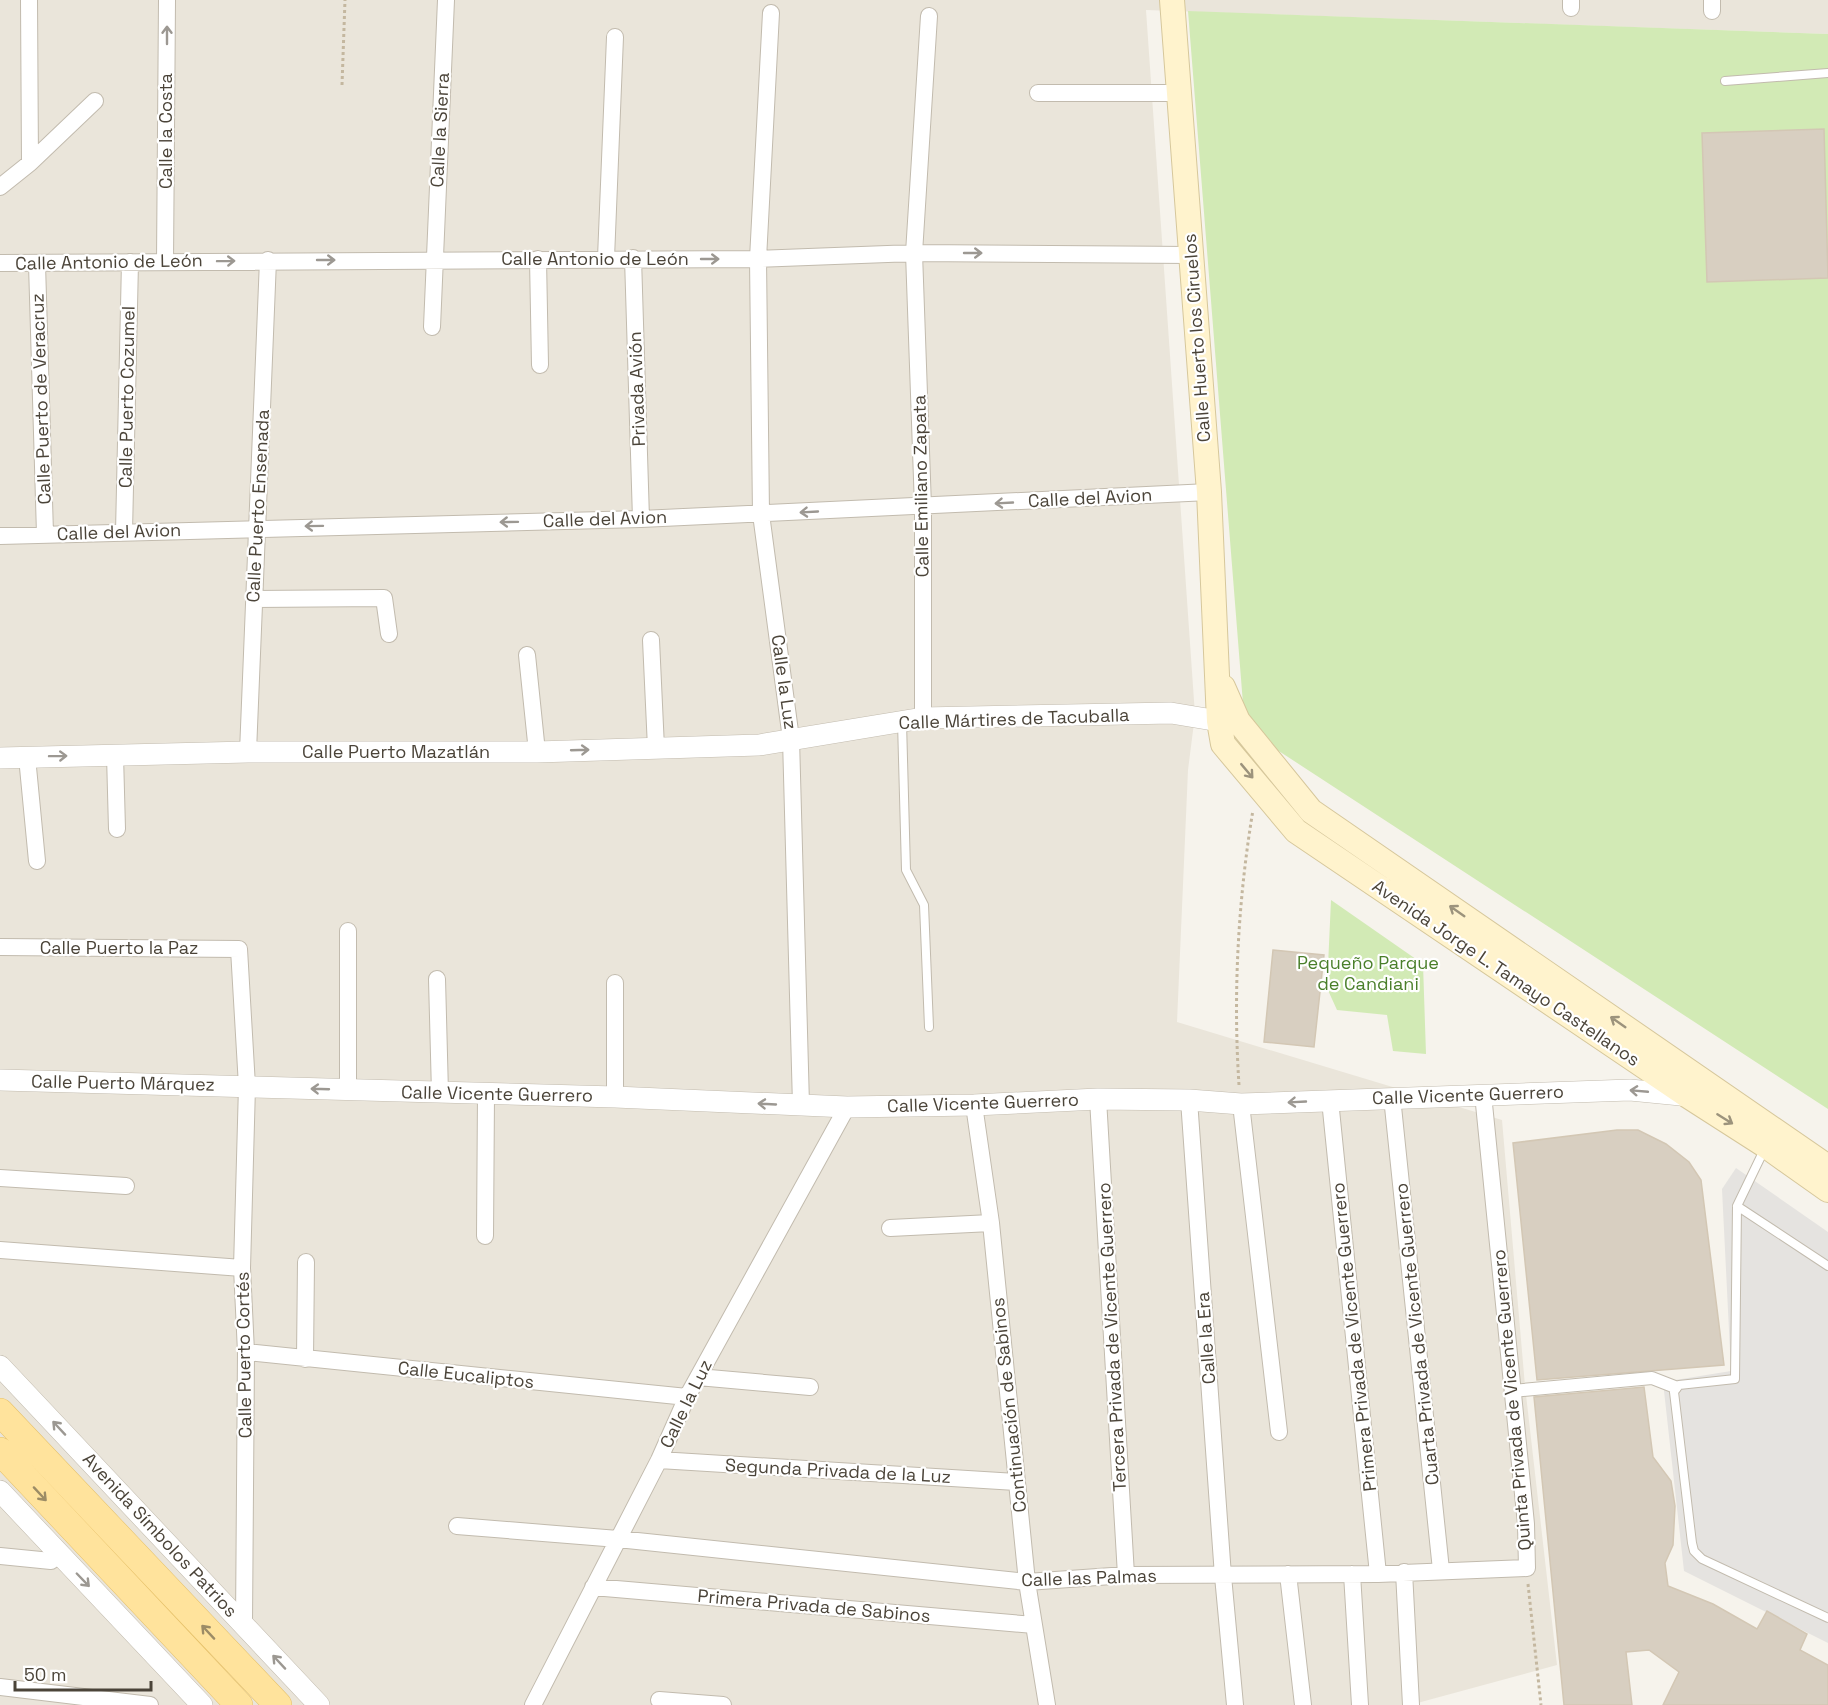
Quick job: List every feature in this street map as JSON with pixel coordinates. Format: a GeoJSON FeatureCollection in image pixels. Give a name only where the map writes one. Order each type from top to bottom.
{"type":"FeatureCollection","features":[{"type":"Feature","properties":{"kind":"main road","name":"Calle Huerto los Ciruelos"},"geometry":{"type":"LineString","coordinates":[[1172,0],[1209,492],[1218,677],[1228,721]]}},
{"type":"Feature","properties":{"kind":"main road","name":"Avenida Jorge L. Tamayo Castellanos"},"geometry":{"type":"LineString","coordinates":[[1228,721],[1223,744],[1296,831],[1474,937],[1718,1091],[1828,1190]]}},
{"type":"Feature","properties":{"kind":"main road","name":"Avenida Jorge L. Tamayo Castellanos"},"geometry":{"type":"LineString","coordinates":[[1228,721],[1311,811],[1474,937],[1688,1096],[1828,1167]]}},
{"type":"Feature","properties":{"kind":"main road","name":"Avenida Símbolos Patrios"},"geometry":{"type":"LineString","coordinates":[[0,1412],[278,1705]]}},
{"type":"Feature","properties":{"kind":"main road"},"geometry":{"type":"LineString","coordinates":[[0,1451],[239,1705]]}},
{"type":"Feature","properties":{"kind":"street"},"geometry":{"type":"LineString","coordinates":[[29,0],[30,163]]}},
{"type":"Feature","properties":{"kind":"street","name":"Calle la Costa"},"geometry":{"type":"LineString","coordinates":[[165,262],[167,0]]}},
{"type":"Feature","properties":{"kind":"street","name":"Calle la Sierra"},"geometry":{"type":"LineString","coordinates":[[432,327],[446,0]]}},
{"type":"Feature","properties":{"kind":"street","name":"Calle la Luz"},"geometry":{"type":"LineString","coordinates":[[771,13],[758,259],[761,514],[792,739],[801,1106]]}},
{"type":"Feature","properties":{"kind":"street","name":"Calle Emiliano Zapata"},"geometry":{"type":"LineString","coordinates":[[923,718],[923,507],[914,253],[929,16]]}},
{"type":"Feature","properties":{"kind":"street"},"geometry":{"type":"LineString","coordinates":[[606,258],[615,37]]}},
{"type":"Feature","properties":{"kind":"street"},"geometry":{"type":"LineString","coordinates":[[1038,93],[1179,93]]}},
{"type":"Feature","properties":{"kind":"street"},"geometry":{"type":"LineString","coordinates":[[0,187],[30,163],[94,100]]}},
{"type":"Feature","properties":{"kind":"street","name":"Calle Antonio de León"},"geometry":{"type":"LineString","coordinates":[[0,263],[606,258],[758,259],[914,253],[1191,255]]}},
{"type":"Feature","properties":{"kind":"street","name":"Privada Avión"},"geometry":{"type":"LineString","coordinates":[[633,258],[641,519]]}},
{"type":"Feature","properties":{"kind":"street"},"geometry":{"type":"LineString","coordinates":[[538,259],[540,365]]}},
{"type":"Feature","properties":{"kind":"street","name":"Calle Puerto Ensenada"},"geometry":{"type":"LineString","coordinates":[[248,752],[268,260]]}},
{"type":"Feature","properties":{"kind":"street","name":"Calle Puerto Cozumel"},"geometry":{"type":"LineString","coordinates":[[124,532],[130,262]]}},
{"type":"Feature","properties":{"kind":"street","name":"Calle Puerto de Veracruz"},"geometry":{"type":"LineString","coordinates":[[37,264],[45,534]]}},
{"type":"Feature","properties":{"kind":"street","name":"Calle del Avion"},"geometry":{"type":"LineString","coordinates":[[0,536],[641,519],[1209,492]]}},
{"type":"Feature","properties":{"kind":"street"},"geometry":{"type":"LineString","coordinates":[[254,599],[384,598],[389,634]]}},
{"type":"Feature","properties":{"kind":"street"},"geometry":{"type":"LineString","coordinates":[[651,640],[656,748]]}},
{"type":"Feature","properties":{"kind":"street"},"geometry":{"type":"LineString","coordinates":[[527,655],[537,752]]}},
{"type":"Feature","properties":{"kind":"street","name":"Calle Mártires de Tacuballa"},"geometry":{"type":"LineString","coordinates":[[792,739],[923,718],[1171,713],[1228,721]]}},
{"type":"Feature","properties":{"kind":"street","name":"Calle Puerto Mazatlán"},"geometry":{"type":"LineString","coordinates":[[0,758],[248,752],[537,752],[759,745],[792,739]]}},
{"type":"Feature","properties":{"kind":"street"},"geometry":{"type":"LineString","coordinates":[[115,754],[117,829]]}},
{"type":"Feature","properties":{"kind":"street"},"geometry":{"type":"LineString","coordinates":[[27,757],[37,861]]}},
{"type":"Feature","properties":{"kind":"street"},"geometry":{"type":"LineString","coordinates":[[348,931],[348,1090]]}},
{"type":"Feature","properties":{"kind":"street","name":"Calle Puerto la Paz"},"geometry":{"type":"LineString","coordinates":[[0,947],[239,949]]}},
{"type":"Feature","properties":{"kind":"street","name":"Calle Puerto Cortés"},"geometry":{"type":"LineString","coordinates":[[239,949],[246,1086],[242,1268],[246,1352],[244,1624]]}},
{"type":"Feature","properties":{"kind":"street"},"geometry":{"type":"LineString","coordinates":[[437,979],[440,1093]]}},
{"type":"Feature","properties":{"kind":"street"},"geometry":{"type":"LineString","coordinates":[[615,983],[615,1097]]}},
{"type":"Feature","properties":{"kind":"street","name":"Calle Puerto Márquez"},"geometry":{"type":"LineString","coordinates":[[0,1080],[246,1086]]}},
{"type":"Feature","properties":{"kind":"street","name":"Calle Vicente Guerrero"},"geometry":{"type":"LineString","coordinates":[[246,1086],[486,1095],[615,1097],[846,1107],[974,1105],[1098,1099],[1189,1100],[1241,1104],[1630,1090],[1688,1096],[1718,1091]]}},
{"type":"Feature","properties":{"kind":"street","name":"Quinta Privada de Vicente Guerrero"},"geometry":{"type":"LineString","coordinates":[[1484,1094],[1526,1524],[1527,1568]]}},
{"type":"Feature","properties":{"kind":"street"},"geometry":{"type":"LineString","coordinates":[[485,1236],[486,1095]]}},
{"type":"Feature","properties":{"kind":"street","name":"Cuarta Privada de Vicente Guerrero"},"geometry":{"type":"LineString","coordinates":[[1392,1097],[1442,1570]]}},
{"type":"Feature","properties":{"kind":"street","name":"Tercera Privada de Vicente Guerrero"},"geometry":{"type":"LineString","coordinates":[[1098,1099],[1126,1575]]}},
{"type":"Feature","properties":{"kind":"street","name":"Calle la Era"},"geometry":{"type":"LineString","coordinates":[[1189,1100],[1223,1576],[1235,1705]]}},
{"type":"Feature","properties":{"kind":"street","name":"Primera Privada de Vicente Guerrero"},"geometry":{"type":"LineString","coordinates":[[1330,1100],[1378,1574]]}},
{"type":"Feature","properties":{"kind":"street"},"geometry":{"type":"LineString","coordinates":[[1241,1104],[1279,1432]]}},
{"type":"Feature","properties":{"kind":"street","name":"Continuación de Sabinos"},"geometry":{"type":"LineString","coordinates":[[974,1105],[991,1223],[1027,1582],[1047,1705]]}},
{"type":"Feature","properties":{"kind":"street","name":"Calle la Luz"},"geometry":{"type":"LineString","coordinates":[[533,1705],[659,1460],[687,1397],[846,1107]]}},
{"type":"Feature","properties":{"kind":"street"},"geometry":{"type":"LineString","coordinates":[[0,1178],[126,1186]]}},
{"type":"Feature","properties":{"kind":"street"},"geometry":{"type":"LineString","coordinates":[[890,1228],[991,1223]]}},
{"type":"Feature","properties":{"kind":"street"},"geometry":{"type":"LineString","coordinates":[[0,1250],[242,1268]]}},
{"type":"Feature","properties":{"kind":"street"},"geometry":{"type":"LineString","coordinates":[[305,1359],[306,1262]]}},
{"type":"Feature","properties":{"kind":"street","name":"Calle Eucaliptos"},"geometry":{"type":"LineString","coordinates":[[246,1352],[687,1397]]}},
{"type":"Feature","properties":{"kind":"street","name":"Avenida Símbolos Patrios"},"geometry":{"type":"LineString","coordinates":[[0,1366],[319,1705]]}},
{"type":"Feature","properties":{"kind":"street"},"geometry":{"type":"LineString","coordinates":[[698,1377],[810,1387]]}},
{"type":"Feature","properties":{"kind":"street"},"geometry":{"type":"LineString","coordinates":[[1512,1391],[1652,1378],[1675,1387]]}},
{"type":"Feature","properties":{"kind":"street","name":"Segunda Privada de la Luz"},"geometry":{"type":"LineString","coordinates":[[659,1460],[1016,1482]]}},
{"type":"Feature","properties":{"kind":"street"},"geometry":{"type":"LineString","coordinates":[[0,1491],[199,1704]]}},
{"type":"Feature","properties":{"kind":"street","name":"Calle las Palmas"},"geometry":{"type":"LineString","coordinates":[[457,1526],[618,1539],[1027,1582],[1126,1575],[1378,1574],[1527,1568]]}},
{"type":"Feature","properties":{"kind":"street"},"geometry":{"type":"LineString","coordinates":[[0,1556],[51,1561],[58,1554]]}},
{"type":"Feature","properties":{"kind":"street"},"geometry":{"type":"LineString","coordinates":[[1404,1572],[1411,1705]]}},
{"type":"Feature","properties":{"kind":"street"},"geometry":{"type":"LineString","coordinates":[[1288,1574],[1303,1705]]}},
{"type":"Feature","properties":{"kind":"street"},"geometry":{"type":"LineString","coordinates":[[1352,1574],[1360,1705]]}},
{"type":"Feature","properties":{"kind":"street","name":"Primera Privada de Sabinos"},"geometry":{"type":"LineString","coordinates":[[593,1587],[1034,1625]]}},
{"type":"Feature","properties":{"kind":"street"},"geometry":{"type":"LineString","coordinates":[[0,1687],[150,1705]]}},
{"type":"Feature","properties":{"kind":"street"},"geometry":{"type":"LineString","coordinates":[[659,1700],[723,1705]]}},
{"type":"Feature","properties":{"kind":"lane"},"geometry":{"type":"LineString","coordinates":[[1725,81],[1828,73]]}},
{"type":"Feature","properties":{"kind":"lane"},"geometry":{"type":"LineString","coordinates":[[902,721],[906,870],[924,905],[929,1027]]}},
{"type":"Feature","properties":{"kind":"lane"},"geometry":{"type":"LineString","coordinates":[[1770,1137],[1737,1206],[1735,1379],[1675,1387],[1694,1551],[1702,1559],[1828,1618]]}},
{"type":"Feature","properties":{"kind":"lane"},"geometry":{"type":"LineString","coordinates":[[1737,1206],[1828,1266]]}},
{"type":"Feature","properties":{"kind":"path"},"geometry":{"type":"LineString","coordinates":[[342,85],[345,0]]}},
{"type":"Feature","properties":{"kind":"path"},"geometry":{"type":"LineString","coordinates":[[1241,1104],[1235,1022],[1244,862],[1257,784]]}},
{"type":"Feature","properties":{"kind":"path","name":"Quinta Privada de Vicente Guerrero"},"geometry":{"type":"LineString","coordinates":[[1527,1568],[1541,1705]]}},
{"type":"Feature","properties":{"kind":"shaded area"},"geometry":{"type":"Polygon","coordinates":[[[0,0],[1828,0],[1828,34],[1146,10],[1195,715],[1188,770],[1177,1022],[1502,1120],[1525,1386],[1557,1665],[1410,1705],[0,1705],[0,0]]]}},
{"type":"Feature","properties":{"kind":"shaded area"},"geometry":{"type":"Polygon","coordinates":[[[1736,1168],[1828,1232],[1828,1643],[1684,1571],[1663,1382],[1731,1371],[1722,1189],[1736,1168]]]}},
{"type":"Feature","properties":{"kind":"green space"},"geometry":{"type":"Polygon","coordinates":[[[1188,11],[1828,34],[1828,1109],[1245,729],[1188,11]]]}},
{"type":"Feature","properties":{"kind":"green space","name":"Pequeño Parque de Candiani"},"geometry":{"type":"Polygon","coordinates":[[[1331,900],[1423,964],[1426,1054],[1393,1051],[1387,1015],[1337,1010],[1327,988],[1331,900]]]}},
{"type":"Feature","properties":{"kind":"building"},"geometry":{"type":"Polygon","coordinates":[[[1824,129],[1828,278],[1707,282],[1702,133],[1824,129]]]}},
{"type":"Feature","properties":{"kind":"building"},"geometry":{"type":"Polygon","coordinates":[[[1273,950],[1324,955],[1314,1047],[1264,1042],[1273,950]]]}},
{"type":"Feature","properties":{"kind":"building"},"geometry":{"type":"Polygon","coordinates":[[[1617,1130],[1638,1130],[1666,1144],[1689,1162],[1701,1180],[1724,1365],[1537,1380],[1513,1143],[1617,1130]]]}},
{"type":"Feature","properties":{"kind":"building"},"geometry":{"type":"Polygon","coordinates":[[[1644,1387],[1653,1457],[1671,1481],[1675,1506],[1673,1545],[1665,1563],[1668,1586],[1713,1604],[1757,1629],[1767,1611],[1807,1634],[1800,1650],[1828,1665],[1828,1705],[1663,1705],[1679,1672],[1649,1650],[1626,1652],[1632,1705],[1564,1705],[1534,1397],[1644,1387]]]}}]}
